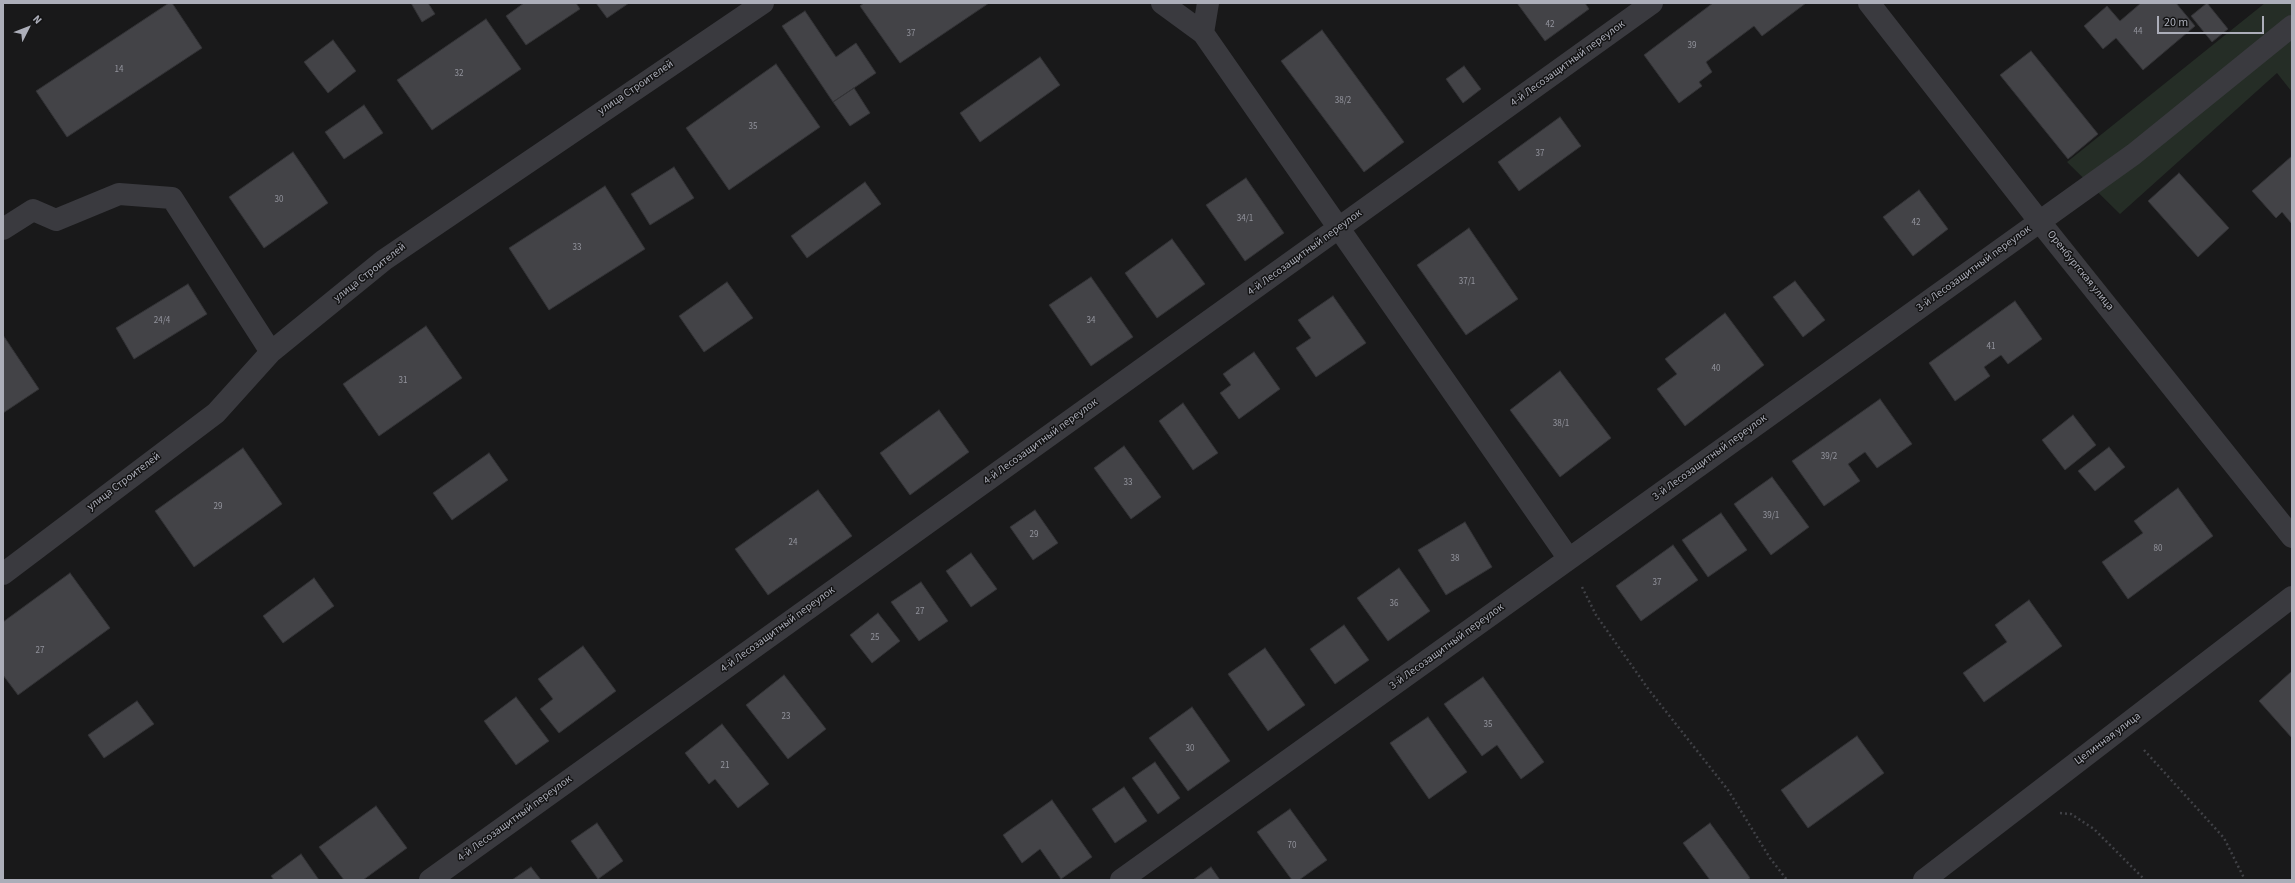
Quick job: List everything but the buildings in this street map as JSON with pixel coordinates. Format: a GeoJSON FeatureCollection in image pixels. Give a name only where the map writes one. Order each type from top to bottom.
{"type":"FeatureCollection","features":[{"type":"Feature","properties":{"kind":"street","name":"улица Строителей"},"geometry":{"type":"LineString","coordinates":[[3,574],[216,413],[271,352],[384,260],[762,3]]}},
{"type":"Feature","properties":{"kind":"street"},"geometry":{"type":"LineString","coordinates":[[1162,3],[1203,33],[1569,559]]}},
{"type":"Feature","properties":{"kind":"street"},"geometry":{"type":"LineString","coordinates":[[1203,33],[1208,3]]}},
{"type":"Feature","properties":{"kind":"street","name":"4-й Лесозащитный переулок"},"geometry":{"type":"LineString","coordinates":[[430,880],[1652,3]]}},
{"type":"Feature","properties":{"kind":"street","name":"Оренбургская улица"},"geometry":{"type":"LineString","coordinates":[[1870,3],[2040,222],[2288,526]]}},
{"type":"Feature","properties":{"kind":"street","name":"3-й Лесозащитный переулок"},"geometry":{"type":"LineString","coordinates":[[1121,880],[2134,154],[2292,26]]}},
{"type":"Feature","properties":{"kind":"street"},"geometry":{"type":"LineString","coordinates":[[3,229],[33,210],[56,220],[120,194],[172,198],[271,352]]}},
{"type":"Feature","properties":{"kind":"street","name":"Целинная улица"},"geometry":{"type":"LineString","coordinates":[[1924,880],[2292,597]]}},
{"type":"Feature","properties":{"kind":"path"},"geometry":{"type":"LineString","coordinates":[[1569,559],[1596,615],[1649,690],[1728,790],[1770,858],[1787,880]]}},
{"type":"Feature","properties":{"kind":"path"},"geometry":{"type":"LineString","coordinates":[[2123,728],[2224,838],[2245,880]]}},
{"type":"Feature","properties":{"kind":"path"},"geometry":{"type":"LineString","coordinates":[[2016,808],[2071,814],[2094,829],[2144,880]]}},
{"type":"Feature","properties":{"kind":"shaded area"},"geometry":{"type":"Polygon","coordinates":[[[2265,3],[2292,3],[2292,92],[2277,73],[2120,214],[2067,162],[2265,3]]]}}]}
